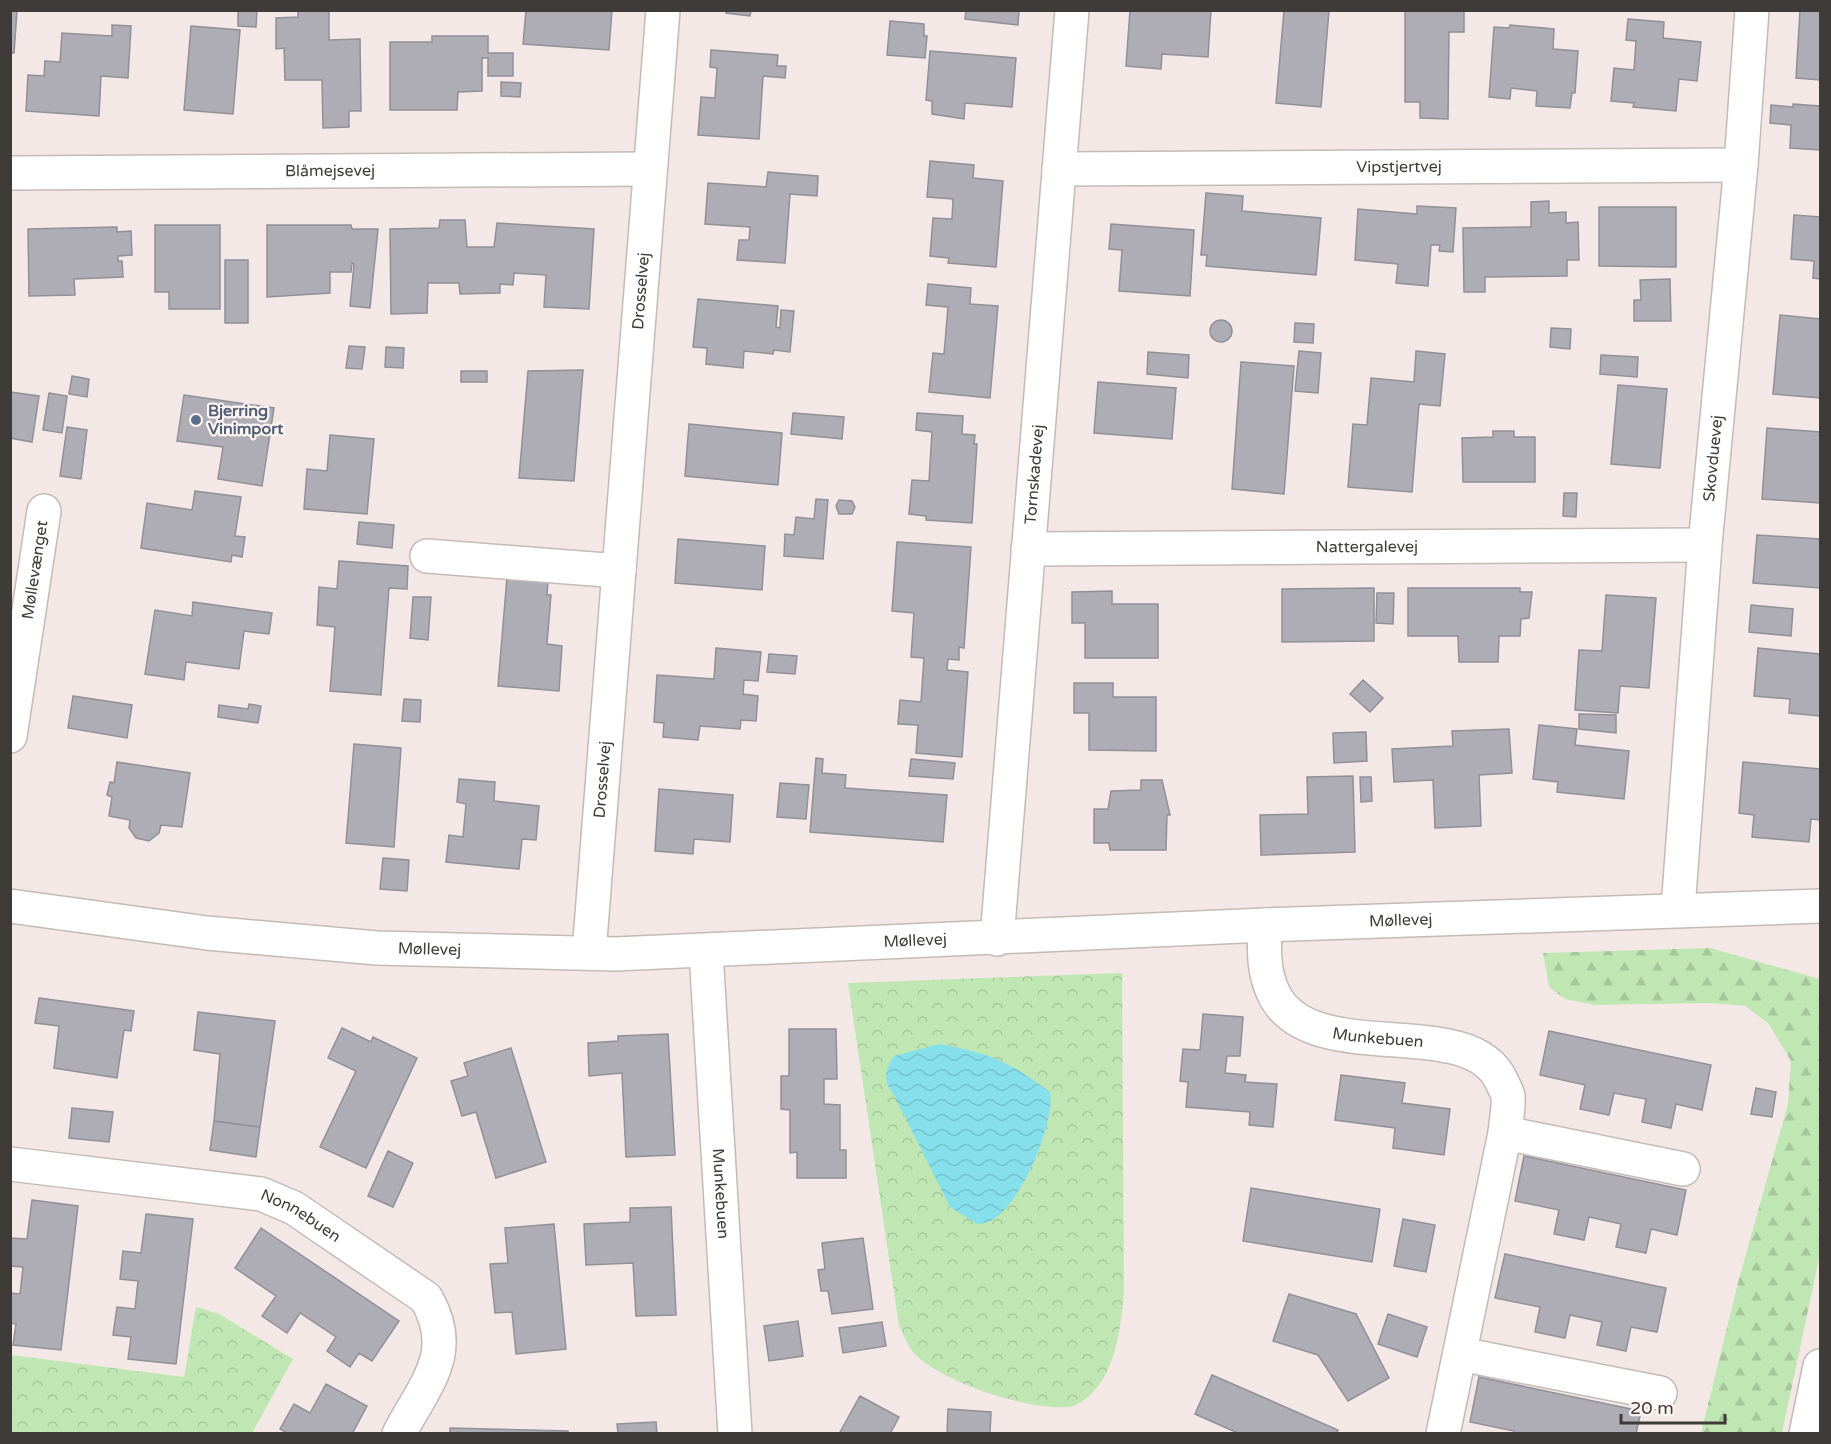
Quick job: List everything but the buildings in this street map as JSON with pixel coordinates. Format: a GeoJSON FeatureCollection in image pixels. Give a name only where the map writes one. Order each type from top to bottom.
{"type":"FeatureCollection","features":[{"type":"Feature","properties":{"kind":"street","name":"Drosselvej"},"geometry":{"type":"LineString","coordinates":[[589,953],[663,10]]}},
{"type":"Feature","properties":{"kind":"street","name":"Tornskadevej"},"geometry":{"type":"LineString","coordinates":[[997,939],[1071,10]]}},
{"type":"Feature","properties":{"kind":"street","name":"Skovduevej"},"geometry":{"type":"LineString","coordinates":[[1678,909],[1705,544],[1741,165],[1752,10]]}},
{"type":"Feature","properties":{"kind":"street","name":"Vipstjertvej"},"geometry":{"type":"LineString","coordinates":[[1059,169],[1741,165]]}},
{"type":"Feature","properties":{"kind":"street","name":"Blåmejsevej"},"geometry":{"type":"LineString","coordinates":[[10,173],[649,169]]}},
{"type":"Feature","properties":{"kind":"street","name":"Møllevænget"},"geometry":{"type":"LineString","coordinates":[[10,736],[45,511]]}},
{"type":"Feature","properties":{"kind":"street","name":"Nattergalevej"},"geometry":{"type":"LineString","coordinates":[[1028,549],[1705,544]]}},
{"type":"Feature","properties":{"kind":"street"},"geometry":{"type":"LineString","coordinates":[[427,556],[619,570]]}},
{"type":"Feature","properties":{"kind":"street","name":"Møllevej"},"geometry":{"type":"LineString","coordinates":[[10,906],[207,933],[366,947],[589,953],[706,952],[1265,925],[1678,909],[1821,906]]}},
{"type":"Feature","properties":{"kind":"street","name":"Munkebuen"},"geometry":{"type":"LineString","coordinates":[[1265,925],[1264,960],[1273,994],[1292,1016],[1319,1031],[1467,1049],[1495,1068],[1508,1095],[1505,1133],[1443,1434]]}},
{"type":"Feature","properties":{"kind":"street","name":"Munkebuen"},"geometry":{"type":"LineString","coordinates":[[706,952],[735,1434]]}},
{"type":"Feature","properties":{"kind":"street"},"geometry":{"type":"LineString","coordinates":[[1505,1133],[1683,1169]]}},
{"type":"Feature","properties":{"kind":"street","name":"Nonnebuen"},"geometry":{"type":"LineString","coordinates":[[10,1164],[261,1194],[294,1208],[426,1298],[437,1317],[441,1338],[437,1364],[399,1434]]}},
{"type":"Feature","properties":{"kind":"street"},"geometry":{"type":"LineString","coordinates":[[1460,1354],[1660,1393]]}},
{"type":"Feature","properties":{"kind":"street"},"geometry":{"type":"LineString","coordinates":[[1806,1434],[1821,1366]]}},
{"type":"Feature","properties":{"kind":"green space"},"geometry":{"type":"Polygon","coordinates":[[[1710,948],[1820,979],[1820,1254],[1782,1433],[1701,1433],[1739,1279],[1788,1104],[1791,1061],[1768,1023],[1745,1006],[1709,1003],[1595,1005],[1565,999],[1549,987],[1543,953],[1710,948]]]}},
{"type":"Feature","properties":{"kind":"green space"},"geometry":{"type":"Polygon","coordinates":[[[1122,973],[1124,1293],[1116,1348],[1098,1386],[1087,1398],[1077,1404],[1069,1407],[1052,1407],[1009,1399],[963,1383],[925,1362],[912,1351],[899,1326],[848,983],[1122,973]]]}},
{"type":"Feature","properties":{"kind":"green space"},"geometry":{"type":"Polygon","coordinates":[[[196,1307],[219,1314],[293,1359],[252,1433],[11,1433],[11,1355],[184,1377],[196,1307]]]}},
{"type":"Feature","properties":{"kind":"water"},"geometry":{"type":"Polygon","coordinates":[[[939,1044],[986,1055],[1010,1065],[1050,1092],[1047,1123],[1034,1163],[1013,1200],[1001,1213],[987,1222],[977,1224],[950,1207],[886,1080],[887,1071],[894,1056],[939,1044]]]}},
{"type":"Feature","properties":{"kind":"place","name":"Bjerring Vinimport"},"geometry":{"type":"Point","coordinates":[196,420]}}]}
